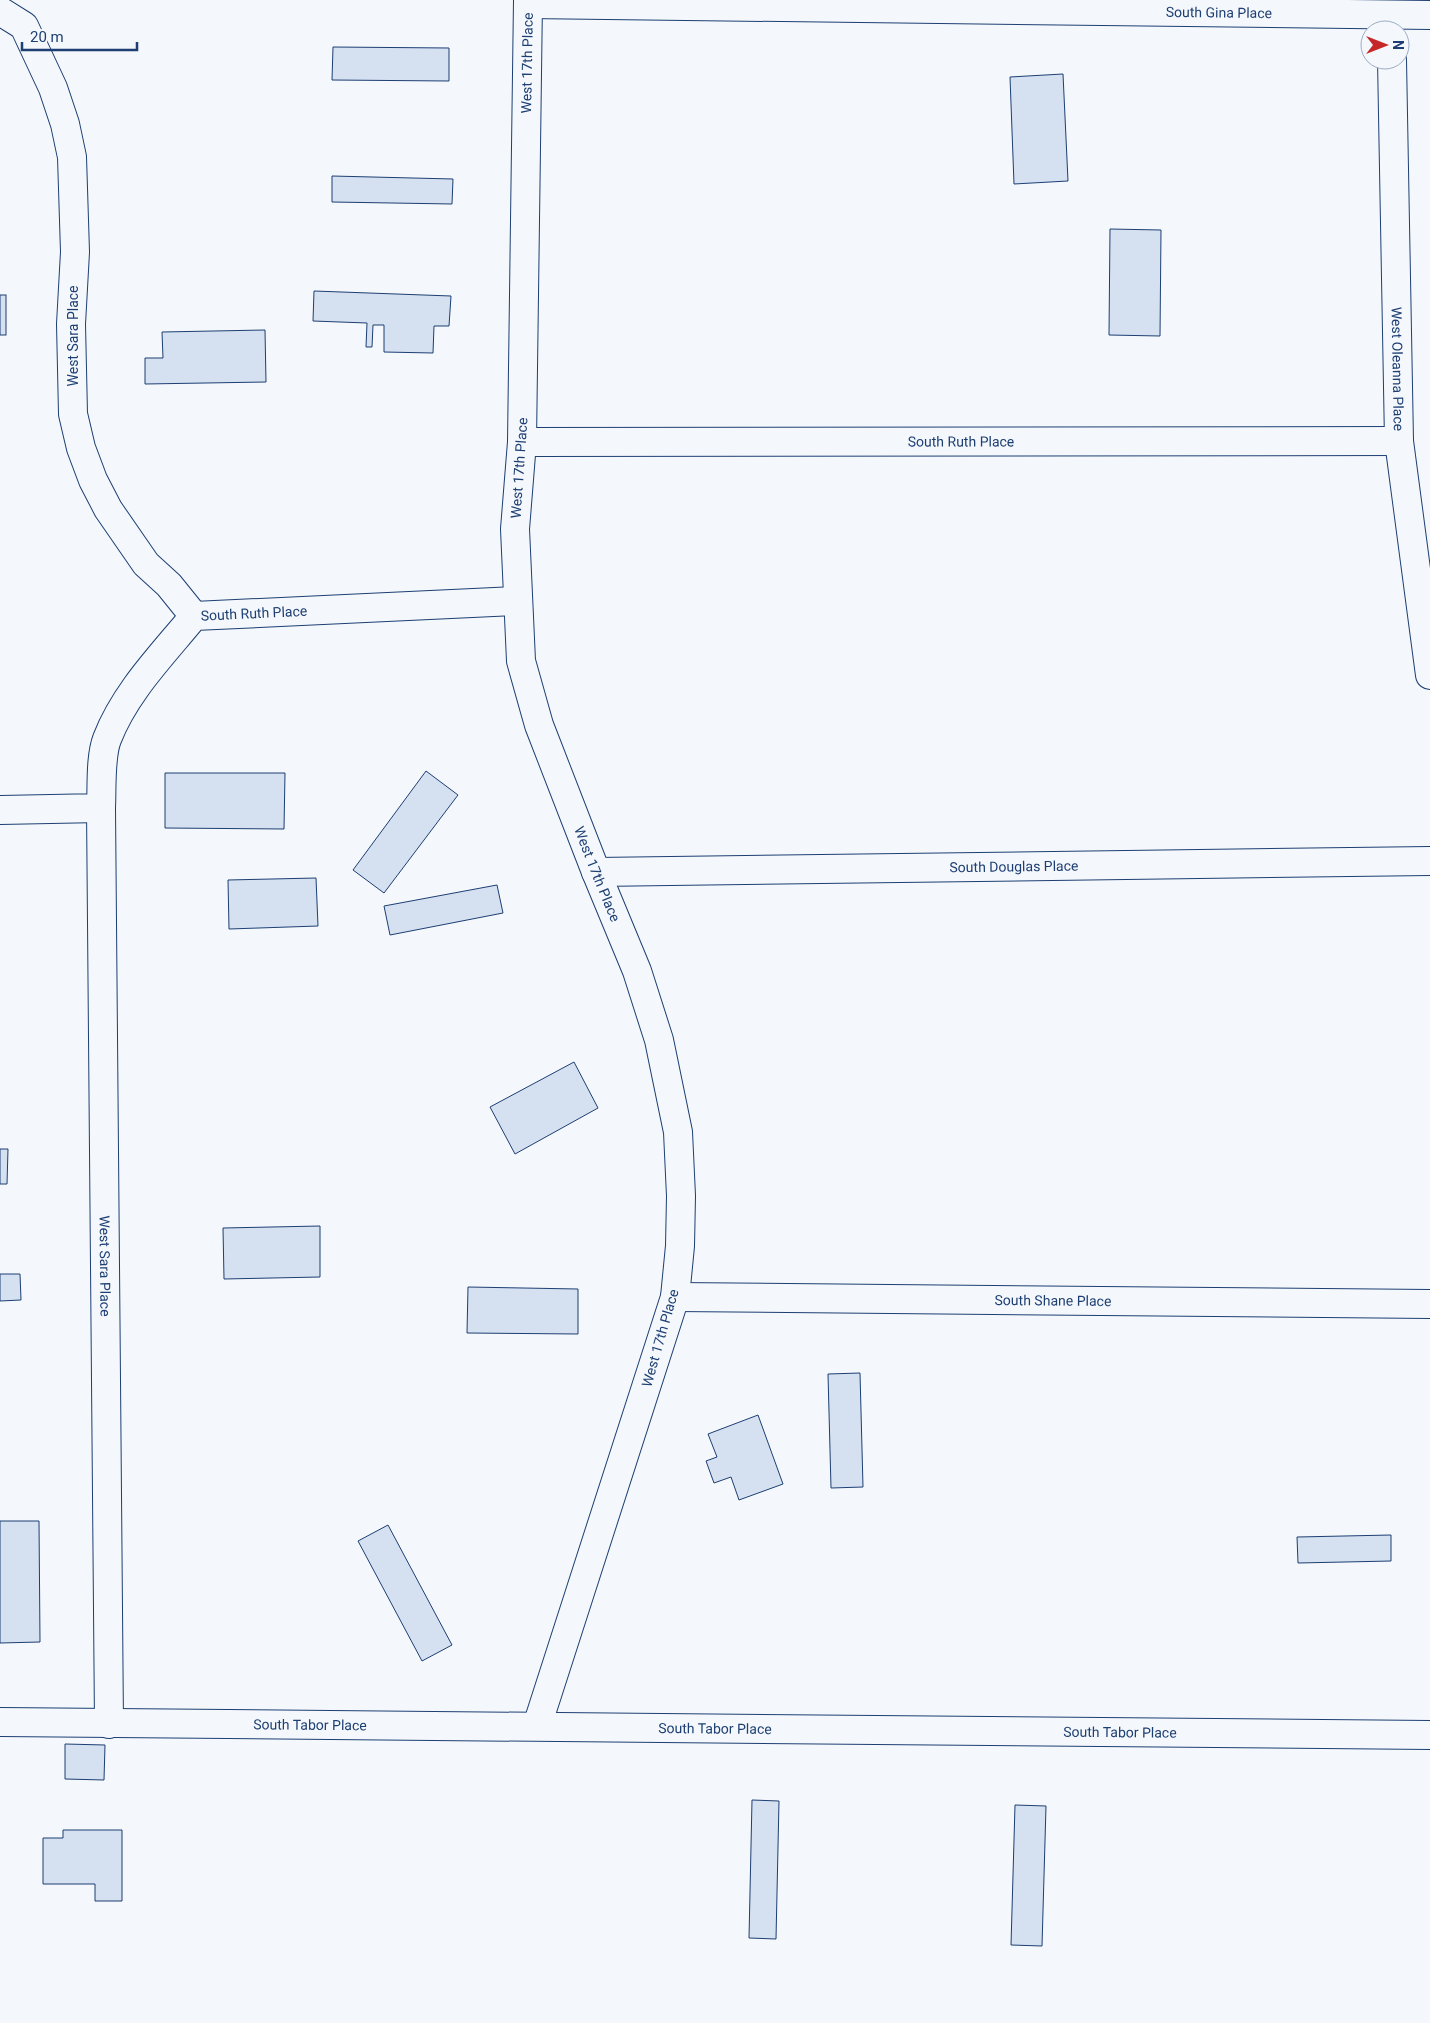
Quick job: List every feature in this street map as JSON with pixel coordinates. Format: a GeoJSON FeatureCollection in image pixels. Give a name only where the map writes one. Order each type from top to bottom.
{"type":"FeatureCollection","features":[{"type":"Feature","properties":{"kind":"street","name":"South Gina Place"},"geometry":{"type":"LineString","coordinates":[[528,2],[1360,22]]}},
{"type":"Feature","properties":{"kind":"street","name":"West 17th Place"},"geometry":{"type":"LineString","coordinates":[[528,2],[522,442],[515,529],[520,661],[538,725],[640,979],[659,1040],[678,1132],[681,1196],[680,1246],[675,1297],[537,1726]]}},
{"type":"Feature","properties":{"kind":"street","name":"West Sara Place"},"geometry":{"type":"LineString","coordinates":[[0,11],[24,26],[53,88],[65,124],[72,157],[75,252],[71,324],[73,414],[81,448],[93,480],[108,509],[146,564],[169,585],[194,616]]}},
{"type":"Feature","properties":{"kind":"street","name":"South Gina Place"},"geometry":{"type":"LineString","coordinates":[[1406,20],[1430,15]]}},
{"type":"Feature","properties":{"kind":"street","name":"West Oleanna Place"},"geometry":{"type":"LineString","coordinates":[[1392,70],[1399,441],[1420,533],[1430,675]]}},
{"type":"Feature","properties":{"kind":"street","name":"South Ruth Place"},"geometry":{"type":"LineString","coordinates":[[522,442],[1399,441]]}},
{"type":"Feature","properties":{"kind":"street","name":"South Ruth Place"},"geometry":{"type":"LineString","coordinates":[[101,808],[106,741],[122,709],[144,678],[194,616],[517,601]]}},
{"type":"Feature","properties":{"kind":"street","name":"West Sara Place"},"geometry":{"type":"LineString","coordinates":[[101,808],[109,1724]]}},
{"type":"Feature","properties":{"kind":"street"},"geometry":{"type":"LineString","coordinates":[[0,810],[101,808]]}},
{"type":"Feature","properties":{"kind":"street","name":"South Douglas Place"},"geometry":{"type":"LineString","coordinates":[[596,872],[1430,861]]}},
{"type":"Feature","properties":{"kind":"street","name":"South Shane Place"},"geometry":{"type":"LineString","coordinates":[[675,1297],[1430,1304]]}},
{"type":"Feature","properties":{"kind":"street","name":"South Tabor Place"},"geometry":{"type":"LineString","coordinates":[[0,1722],[1430,1735]]}},
{"type":"Feature","properties":{"kind":"building"},"geometry":{"type":"Polygon","coordinates":[[[333,47],[449,48],[449,81],[332,80],[333,47]]]}},
{"type":"Feature","properties":{"kind":"building"},"geometry":{"type":"Polygon","coordinates":[[[1063,74],[1068,181],[1014,184],[1010,77],[1063,74]]]}},
{"type":"Feature","properties":{"kind":"building"},"geometry":{"type":"Polygon","coordinates":[[[332,176],[453,179],[452,204],[332,202],[332,176]]]}},
{"type":"Feature","properties":{"kind":"building"},"geometry":{"type":"Polygon","coordinates":[[[1110,229],[1161,230],[1160,336],[1109,335],[1110,229]]]}},
{"type":"Feature","properties":{"kind":"building"},"geometry":{"type":"Polygon","coordinates":[[[314,291],[451,296],[449,326],[434,326],[433,353],[384,352],[384,325],[373,325],[372,347],[366,347],[367,323],[313,321],[314,291]]]}},
{"type":"Feature","properties":{"kind":"building"},"geometry":{"type":"Polygon","coordinates":[[[0,295],[6,295],[6,335],[0,335],[0,295]]]}},
{"type":"Feature","properties":{"kind":"building"},"geometry":{"type":"Polygon","coordinates":[[[265,330],[266,382],[145,384],[145,358],[163,358],[162,332],[265,330]]]}},
{"type":"Feature","properties":{"kind":"building"},"geometry":{"type":"Polygon","coordinates":[[[426,771],[458,795],[384,893],[353,870],[426,771]]]}},
{"type":"Feature","properties":{"kind":"building"},"geometry":{"type":"Polygon","coordinates":[[[165,773],[285,773],[284,829],[165,828],[165,773]]]}},
{"type":"Feature","properties":{"kind":"building"},"geometry":{"type":"Polygon","coordinates":[[[316,878],[318,926],[229,929],[228,880],[316,878]]]}},
{"type":"Feature","properties":{"kind":"building"},"geometry":{"type":"Polygon","coordinates":[[[497,885],[503,913],[390,935],[384,906],[497,885]]]}},
{"type":"Feature","properties":{"kind":"building"},"geometry":{"type":"Polygon","coordinates":[[[574,1062],[598,1108],[515,1154],[490,1107],[574,1062]]]}},
{"type":"Feature","properties":{"kind":"building"},"geometry":{"type":"Polygon","coordinates":[[[0,1149],[8,1149],[7,1184],[0,1184],[0,1149]]]}},
{"type":"Feature","properties":{"kind":"building"},"geometry":{"type":"Polygon","coordinates":[[[320,1226],[320,1277],[224,1279],[223,1228],[320,1226]]]}},
{"type":"Feature","properties":{"kind":"building"},"geometry":{"type":"Polygon","coordinates":[[[0,1274],[20,1274],[21,1300],[0,1301],[0,1274]]]}},
{"type":"Feature","properties":{"kind":"building"},"geometry":{"type":"Polygon","coordinates":[[[468,1287],[578,1289],[578,1334],[467,1333],[468,1287]]]}},
{"type":"Feature","properties":{"kind":"building"},"geometry":{"type":"Polygon","coordinates":[[[860,1373],[863,1487],[831,1488],[828,1374],[860,1373]]]}},
{"type":"Feature","properties":{"kind":"building"},"geometry":{"type":"Polygon","coordinates":[[[758,1415],[783,1484],[739,1500],[731,1477],[714,1483],[706,1461],[717,1457],[708,1434],[758,1415]]]}},
{"type":"Feature","properties":{"kind":"building"},"geometry":{"type":"Polygon","coordinates":[[[0,1521],[39,1521],[40,1642],[0,1643],[0,1521]]]}},
{"type":"Feature","properties":{"kind":"building"},"geometry":{"type":"Polygon","coordinates":[[[388,1525],[452,1645],[422,1661],[358,1541],[388,1525]]]}},
{"type":"Feature","properties":{"kind":"building"},"geometry":{"type":"Polygon","coordinates":[[[1391,1535],[1391,1561],[1298,1563],[1297,1537],[1391,1535]]]}},
{"type":"Feature","properties":{"kind":"building"},"geometry":{"type":"Polygon","coordinates":[[[65,1744],[105,1745],[104,1780],[65,1779],[65,1744]]]}},
{"type":"Feature","properties":{"kind":"building"},"geometry":{"type":"Polygon","coordinates":[[[752,1800],[779,1801],[776,1939],[749,1938],[752,1800]]]}},
{"type":"Feature","properties":{"kind":"building"},"geometry":{"type":"Polygon","coordinates":[[[1015,1805],[1046,1806],[1042,1946],[1011,1945],[1015,1805]]]}},
{"type":"Feature","properties":{"kind":"building"},"geometry":{"type":"Polygon","coordinates":[[[63,1830],[122,1830],[122,1901],[95,1901],[95,1884],[43,1884],[43,1838],[63,1838],[63,1830]]]}}]}
